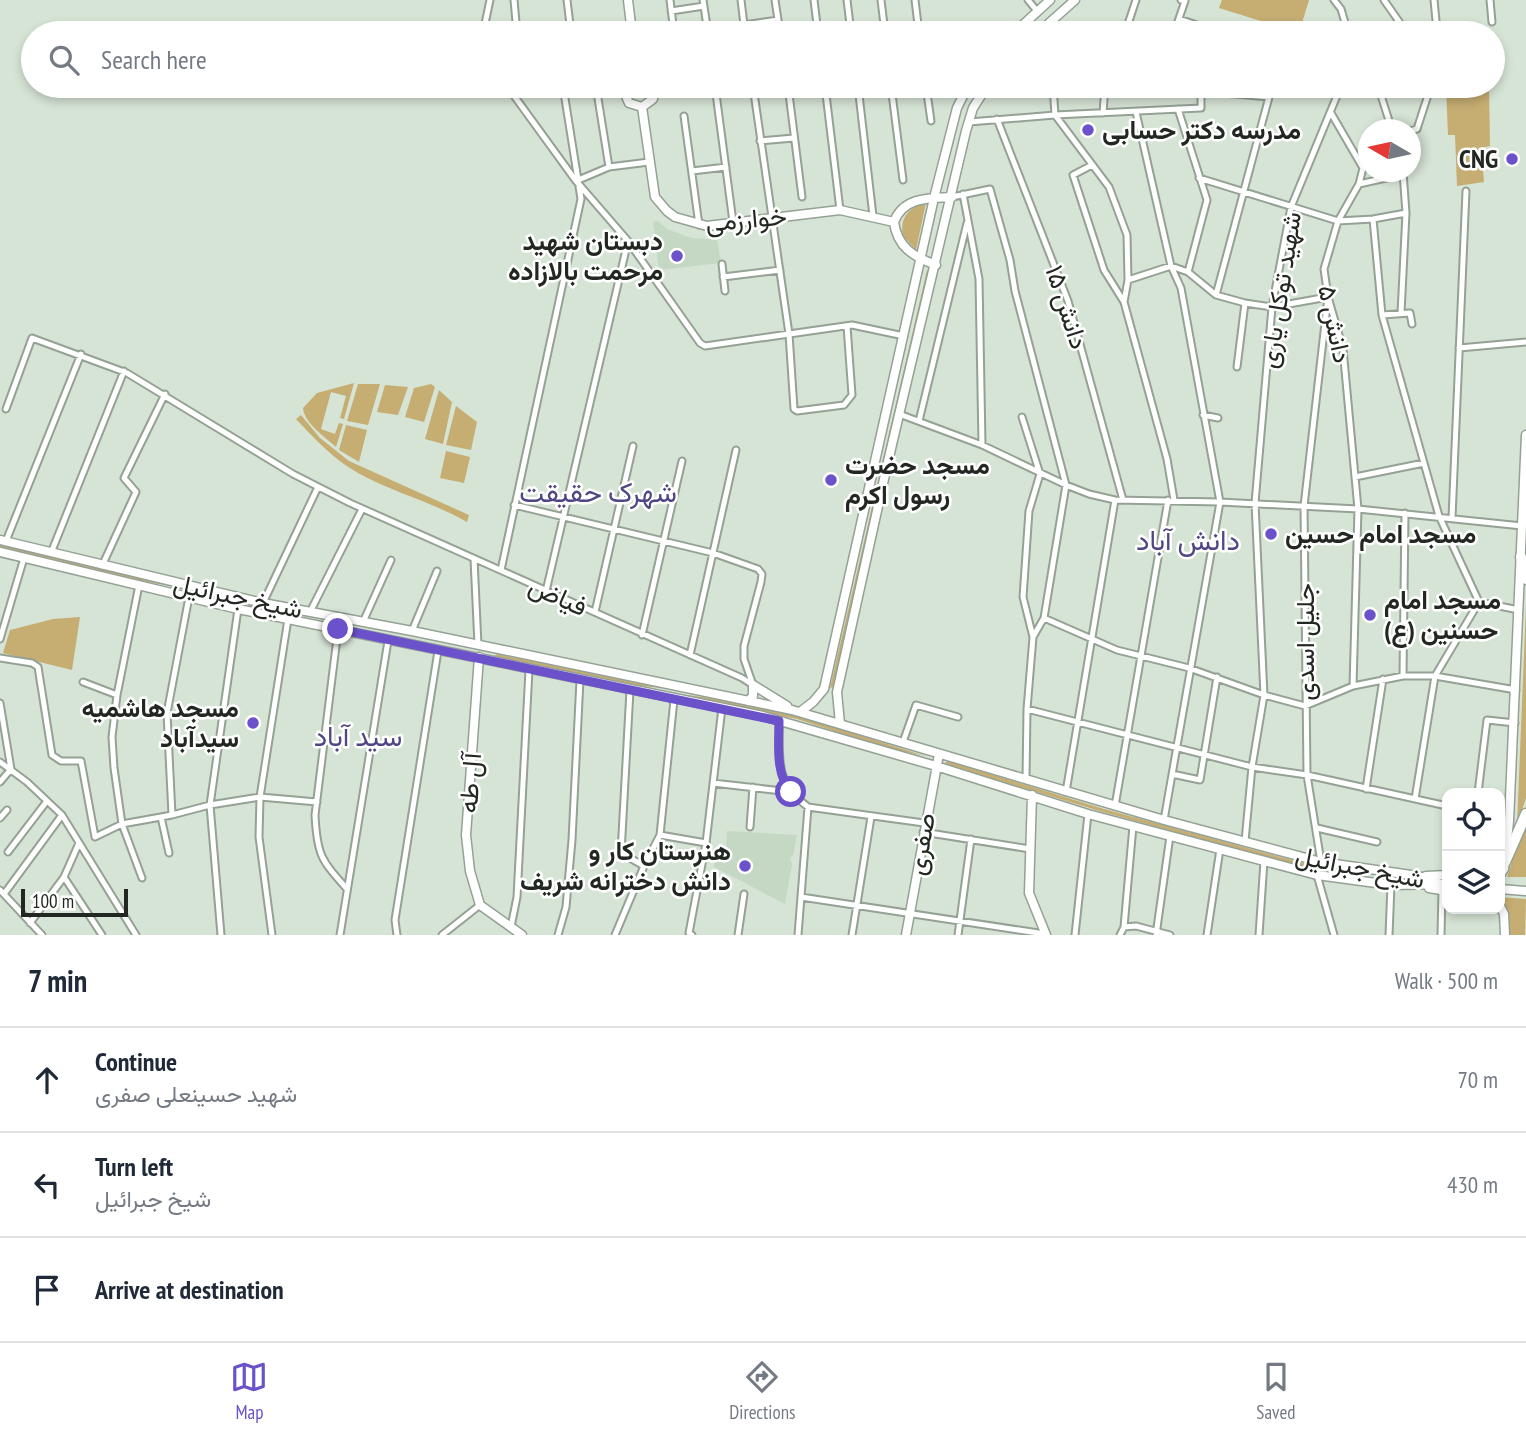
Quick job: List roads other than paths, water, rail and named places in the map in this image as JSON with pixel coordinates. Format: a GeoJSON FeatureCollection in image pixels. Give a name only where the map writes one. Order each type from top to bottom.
{"type":"FeatureCollection","features":[{"type":"Feature","properties":{"kind":"highway"},"geometry":{"type":"LineString","coordinates":[[1521,558],[1526,579]]}},
{"type":"Feature","properties":{"kind":"highway"},"geometry":{"type":"LineString","coordinates":[[1505,862],[1526,814]]}},
{"type":"Feature","properties":{"kind":"street"},"geometry":{"type":"LineString","coordinates":[[486,21],[490,0]]}},
{"type":"Feature","properties":{"kind":"street"},"geometry":{"type":"LineString","coordinates":[[514,0],[516,21]]}},
{"type":"Feature","properties":{"kind":"street"},"geometry":{"type":"LineString","coordinates":[[567,0],[570,21]]}},
{"type":"Feature","properties":{"kind":"street"},"geometry":{"type":"LineString","coordinates":[[628,0],[631,21]]}},
{"type":"Feature","properties":{"kind":"street"},"geometry":{"type":"LineString","coordinates":[[670,0],[672,21]]}},
{"type":"Feature","properties":{"kind":"street"},"geometry":{"type":"LineString","coordinates":[[741,0],[744,21]]}},
{"type":"Feature","properties":{"kind":"street"},"geometry":{"type":"LineString","coordinates":[[771,21],[778,20],[775,0]]}},
{"type":"Feature","properties":{"kind":"street"},"geometry":{"type":"LineString","coordinates":[[814,0],[817,21]]}},
{"type":"Feature","properties":{"kind":"street"},"geometry":{"type":"LineString","coordinates":[[847,0],[850,21]]}},
{"type":"Feature","properties":{"kind":"street"},"geometry":{"type":"LineString","coordinates":[[881,0],[884,21]]}},
{"type":"Feature","properties":{"kind":"street"},"geometry":{"type":"LineString","coordinates":[[915,0],[918,21]]}},
{"type":"Feature","properties":{"kind":"street"},"geometry":{"type":"LineString","coordinates":[[1028,0],[1037,11]]}},
{"type":"Feature","properties":{"kind":"street"},"geometry":{"type":"LineString","coordinates":[[1027,21],[1050,0]]}},
{"type":"Feature","properties":{"kind":"street"},"geometry":{"type":"LineString","coordinates":[[1052,21],[1075,0]]}},
{"type":"Feature","properties":{"kind":"street"},"geometry":{"type":"LineString","coordinates":[[1129,21],[1136,0]]}},
{"type":"Feature","properties":{"kind":"street"},"geometry":{"type":"LineString","coordinates":[[1334,0],[1341,9],[1344,21]]}},
{"type":"Feature","properties":{"kind":"street"},"geometry":{"type":"LineString","coordinates":[[1384,0],[1399,21]]}},
{"type":"Feature","properties":{"kind":"street"},"geometry":{"type":"LineString","coordinates":[[1434,0],[1436,21]]}},
{"type":"Feature","properties":{"kind":"street"},"geometry":{"type":"LineString","coordinates":[[1490,0],[1492,21]]}},
{"type":"Feature","properties":{"kind":"street"},"geometry":{"type":"LineString","coordinates":[[1183,1],[1180,19],[1186,21]]}},
{"type":"Feature","properties":{"kind":"street"},"geometry":{"type":"LineString","coordinates":[[671,11],[704,3],[706,21]]}},
{"type":"Feature","properties":{"kind":"street"},"geometry":{"type":"LineString","coordinates":[[516,98],[576,181],[628,241],[699,343],[709,347],[847,326],[904,336]]}},
{"type":"Feature","properties":{"kind":"street"},"geometry":{"type":"LineString","coordinates":[[500,570],[581,199],[565,98]]}},
{"type":"Feature","properties":{"kind":"street"},"geometry":{"type":"LineString","coordinates":[[598,98],[609,167]]}},
{"type":"Feature","properties":{"kind":"street"},"geometry":{"type":"LineString","coordinates":[[627,98],[629,103],[642,107],[650,103],[651,98]]}},
{"type":"Feature","properties":{"kind":"street"},"geometry":{"type":"LineString","coordinates":[[717,98],[733,222]]}},
{"type":"Feature","properties":{"kind":"street"},"geometry":{"type":"LineString","coordinates":[[755,98],[789,334],[794,409],[801,412],[844,405],[849,401],[852,395],[847,326]]}},
{"type":"Feature","properties":{"kind":"street"},"geometry":{"type":"LineString","coordinates":[[789,98],[802,197]]}},
{"type":"Feature","properties":{"kind":"street"},"geometry":{"type":"LineString","coordinates":[[826,98],[840,211]]}},
{"type":"Feature","properties":{"kind":"street"},"geometry":{"type":"LineString","coordinates":[[859,98],[873,216]]}},
{"type":"Feature","properties":{"kind":"street"},"geometry":{"type":"LineString","coordinates":[[893,98],[903,180]]}},
{"type":"Feature","properties":{"kind":"street"},"geometry":{"type":"LineString","coordinates":[[928,98],[931,121]]}},
{"type":"Feature","properties":{"kind":"street"},"geometry":{"type":"LineString","coordinates":[[753,685],[796,711],[813,702],[824,689],[934,198],[957,108],[962,98]]}},
{"type":"Feature","properties":{"kind":"street"},"geometry":{"type":"LineString","coordinates":[[840,724],[837,692],[951,197],[973,108],[979,98]]}},
{"type":"Feature","properties":{"kind":"street"},"geometry":{"type":"LineString","coordinates":[[1054,98],[1055,115],[1109,187],[1127,235],[1128,280],[1124,302]]}},
{"type":"Feature","properties":{"kind":"street"},"geometry":{"type":"LineString","coordinates":[[1103,113],[1104,98]]}},
{"type":"Feature","properties":{"kind":"street"},"geometry":{"type":"LineString","coordinates":[[970,121],[1201,108],[1201,98]]}},
{"type":"Feature","properties":{"kind":"street"},"geometry":{"type":"LineString","coordinates":[[1216,295],[1269,98]]}},
{"type":"Feature","properties":{"kind":"street","name":"شهید توکل یاری"},"geometry":{"type":"LineString","coordinates":[[1245,841],[1252,767],[1264,695],[1255,503],[1272,307],[1291,207],[1337,98]]}},
{"type":"Feature","properties":{"kind":"street"},"geometry":{"type":"LineString","coordinates":[[1381,98],[1388,119]]}},
{"type":"Feature","properties":{"kind":"street"},"geometry":{"type":"LineString","coordinates":[[1419,119],[1426,98]]}},
{"type":"Feature","properties":{"kind":"street","name":"خوارزمی"},"geometry":{"type":"LineString","coordinates":[[642,107],[654,197],[676,217],[699,225],[840,211],[894,222]]}},
{"type":"Feature","properties":{"kind":"street"},"geometry":{"type":"LineString","coordinates":[[1178,109],[1207,200],[1188,272]]}},
{"type":"Feature","properties":{"kind":"street"},"geometry":{"type":"LineString","coordinates":[[1136,112],[1171,266],[1181,288],[1220,502],[1164,820]]}},
{"type":"Feature","properties":{"kind":"street"},"geometry":{"type":"LineString","coordinates":[[1331,113],[1363,168],[1359,184],[1367,182]]}},
{"type":"Feature","properties":{"kind":"street"},"geometry":{"type":"LineString","coordinates":[[684,116],[699,225]]}},
{"type":"Feature","properties":{"kind":"street","name":"دانش ۱۵"},"geometry":{"type":"LineString","coordinates":[[997,119],[1068,301],[1124,500]]}},
{"type":"Feature","properties":{"kind":"street"},"geometry":{"type":"LineString","coordinates":[[760,141],[794,138]]}},
{"type":"Feature","properties":{"kind":"street"},"geometry":{"type":"LineString","coordinates":[[576,181],[609,167],[649,162]]}},
{"type":"Feature","properties":{"kind":"street"},"geometry":{"type":"LineString","coordinates":[[1092,165],[1073,176],[1104,270],[1124,302],[1167,459],[1171,500],[1115,806]]}},
{"type":"Feature","properties":{"kind":"street"},"geometry":{"type":"LineString","coordinates":[[692,171],[726,167]]}},
{"type":"Feature","properties":{"kind":"street"},"geometry":{"type":"LineString","coordinates":[[1199,178],[1339,221],[1406,213]]}},
{"type":"Feature","properties":{"kind":"street"},"geometry":{"type":"LineString","coordinates":[[1401,313],[1406,213],[1404,182]]}},
{"type":"Feature","properties":{"kind":"street","name":"دانش ۵"},"geometry":{"type":"LineString","coordinates":[[1353,686],[1357,509],[1355,477],[1343,349],[1328,297],[1324,270],[1339,221],[1359,184]]}},
{"type":"Feature","properties":{"kind":"street"},"geometry":{"type":"LineString","coordinates":[[936,265],[921,259],[904,247],[896,233],[894,222],[897,215],[907,205],[924,198],[951,197],[990,189],[1066,485],[1044,618],[1033,637]]}},
{"type":"Feature","properties":{"kind":"street"},"geometry":{"type":"LineString","coordinates":[[1452,518],[1466,191]]}},
{"type":"Feature","properties":{"kind":"street"},"geometry":{"type":"LineString","coordinates":[[963,194],[979,279],[982,445]]}},
{"type":"Feature","properties":{"kind":"street"},"geometry":{"type":"LineString","coordinates":[[1373,219],[1382,315],[1439,516],[1479,602]]}},
{"type":"Feature","properties":{"kind":"street"},"geometry":{"type":"LineString","coordinates":[[919,421],[968,220]]}},
{"type":"Feature","properties":{"kind":"street"},"geometry":{"type":"LineString","coordinates":[[546,591],[628,241]]}},
{"type":"Feature","properties":{"kind":"street"},"geometry":{"type":"LineString","coordinates":[[722,264],[725,291]]}},
{"type":"Feature","properties":{"kind":"street"},"geometry":{"type":"LineString","coordinates":[[1128,280],[1171,266],[1188,272],[1216,295],[1245,303],[1272,307],[1328,297]]}},
{"type":"Feature","properties":{"kind":"street"},"geometry":{"type":"LineString","coordinates":[[723,277],[780,270]]}},
{"type":"Feature","properties":{"kind":"street","name":"جلیل اسدی"},"geometry":{"type":"LineString","coordinates":[[1321,862],[1307,775],[1304,506],[1328,297]]}},
{"type":"Feature","properties":{"kind":"street"},"geometry":{"type":"LineString","coordinates":[[1237,367],[1245,303]]}},
{"type":"Feature","properties":{"kind":"street"},"geometry":{"type":"LineString","coordinates":[[1382,315],[1410,313],[1412,324]]}},
{"type":"Feature","properties":{"kind":"street","name":"فیاض"},"geometry":{"type":"LineString","coordinates":[[6,409],[32,338],[81,354],[124,371],[276,463],[362,509],[753,685]]}},
{"type":"Feature","properties":{"kind":"street"},"geometry":{"type":"LineString","coordinates":[[1459,348],[1526,342]]}},
{"type":"Feature","properties":{"kind":"street"},"geometry":{"type":"LineString","coordinates":[[3,541],[81,354]]}},
{"type":"Feature","properties":{"kind":"street"},"geometry":{"type":"LineString","coordinates":[[51,553],[124,371]]}},
{"type":"Feature","properties":{"kind":"street"},"geometry":{"type":"LineString","coordinates":[[102,565],[136,492],[124,478],[165,394]]}},
{"type":"Feature","properties":{"kind":"street"},"geometry":{"type":"LineString","coordinates":[[899,414],[982,445],[1088,494],[1115,500],[1255,503],[1357,509],[1522,526]]}},
{"type":"Feature","properties":{"kind":"street"},"geometry":{"type":"LineString","coordinates":[[1203,415],[1218,418]]}},
{"type":"Feature","properties":{"kind":"street"},"geometry":{"type":"LineString","coordinates":[[1021,417],[1040,474],[1029,511],[1023,597],[1033,637],[1027,709],[1026,780]]}},
{"type":"Feature","properties":{"kind":"street"},"geometry":{"type":"LineString","coordinates":[[1505,811],[1515,723],[1526,435]]}},
{"type":"Feature","properties":{"kind":"street"},"geometry":{"type":"LineString","coordinates":[[594,612],[633,446]]}},
{"type":"Feature","properties":{"kind":"street"},"geometry":{"type":"LineString","coordinates":[[690,655],[736,450]]}},
{"type":"Feature","properties":{"kind":"street"},"geometry":{"type":"LineString","coordinates":[[642,635],[682,461]]}},
{"type":"Feature","properties":{"kind":"street"},"geometry":{"type":"LineString","coordinates":[[1355,477],[1424,463]]}},
{"type":"Feature","properties":{"kind":"street"},"geometry":{"type":"LineString","coordinates":[[263,603],[318,487]]}},
{"type":"Feature","properties":{"kind":"street"},"geometry":{"type":"LineString","coordinates":[[1066,792],[1115,500]]}},
{"type":"Feature","properties":{"kind":"street"},"geometry":{"type":"LineString","coordinates":[[514,505],[713,553],[758,569],[762,574],[744,646],[744,659],[753,685],[753,696],[748,701]]}},
{"type":"Feature","properties":{"kind":"street"},"geometry":{"type":"LineString","coordinates":[[310,612],[362,509]]}},
{"type":"Feature","properties":{"kind":"street"},"geometry":{"type":"LineString","coordinates":[[1403,676],[1405,513]]}},
{"type":"Feature","properties":{"kind":"street","name":"شیخ جبرائیل"},"geometry":{"type":"LineString","coordinates":[[3,541],[263,603],[412,631],[796,711],[1164,820],[1321,862],[1418,876],[1442,884]]}},
{"type":"Feature","properties":{"kind":"street","name":"شیخ جبرائیل"},"geometry":{"type":"LineString","coordinates":[[0,552],[238,609],[779,721],[936,766],[1088,814],[1317,875],[1391,885],[1442,885]]}},
{"type":"Feature","properties":{"kind":"street"},"geometry":{"type":"LineString","coordinates":[[0,639],[24,558]]}},
{"type":"Feature","properties":{"kind":"street"},"geometry":{"type":"LineString","coordinates":[[474,559],[478,645]]}},
{"type":"Feature","properties":{"kind":"street"},"geometry":{"type":"LineString","coordinates":[[361,635],[363,622],[391,560]]}},
{"type":"Feature","properties":{"kind":"street"},"geometry":{"type":"LineString","coordinates":[[412,631],[437,571]]}},
{"type":"Feature","properties":{"kind":"street"},"geometry":{"type":"LineString","coordinates":[[138,585],[117,695],[112,737],[122,824],[142,878]]}},
{"type":"Feature","properties":{"kind":"street"},"geometry":{"type":"LineString","coordinates":[[172,815],[167,713],[192,587]]}},
{"type":"Feature","properties":{"kind":"street"},"geometry":{"type":"LineString","coordinates":[[1479,602],[1519,610]]}},
{"type":"Feature","properties":{"kind":"street"},"geometry":{"type":"LineString","coordinates":[[1415,799],[1435,676],[1479,602]]}},
{"type":"Feature","properties":{"kind":"street"},"geometry":{"type":"LineString","coordinates":[[221,935],[210,805],[238,609]]}},
{"type":"Feature","properties":{"kind":"street"},"geometry":{"type":"LineString","coordinates":[[1044,618],[1142,658],[1189,668],[1264,695],[1305,706],[1353,686],[1403,676],[1435,676],[1516,690]]}},
{"type":"Feature","properties":{"kind":"street"},"geometry":{"type":"LineString","coordinates":[[272,935],[259,837],[260,797],[288,619]]}},
{"type":"Feature","properties":{"kind":"street"},"geometry":{"type":"LineString","coordinates":[[338,629],[317,802],[317,839],[325,865],[347,890]]}},
{"type":"Feature","properties":{"kind":"street"},"geometry":{"type":"LineString","coordinates":[[340,935],[388,641]]}},
{"type":"Feature","properties":{"kind":"street","name":"آل طه"},"geometry":{"type":"LineString","coordinates":[[478,645],[466,835],[470,871],[480,905]]}},
{"type":"Feature","properties":{"kind":"street"},"geometry":{"type":"LineString","coordinates":[[397,935],[396,920],[438,651]]}},
{"type":"Feature","properties":{"kind":"street"},"geometry":{"type":"LineString","coordinates":[[0,659],[32,663],[38,667],[52,755],[61,761],[81,761],[95,837],[122,824],[260,797],[317,802]]}},
{"type":"Feature","properties":{"kind":"street"},"geometry":{"type":"LineString","coordinates":[[510,927],[517,897],[529,670]]}},
{"type":"Feature","properties":{"kind":"street"},"geometry":{"type":"LineString","coordinates":[[1172,774],[1200,780],[1217,677]]}},
{"type":"Feature","properties":{"kind":"street"},"geometry":{"type":"LineString","coordinates":[[1366,789],[1383,679]]}},
{"type":"Feature","properties":{"kind":"street"},"geometry":{"type":"LineString","coordinates":[[558,935],[566,907],[572,840],[580,680]]}},
{"type":"Feature","properties":{"kind":"street"},"geometry":{"type":"LineString","coordinates":[[83,681],[117,695]]}},
{"type":"Feature","properties":{"kind":"street"},"geometry":{"type":"LineString","coordinates":[[615,935],[643,866],[660,835],[674,700],[678,687]]}},
{"type":"Feature","properties":{"kind":"street"},"geometry":{"type":"LineString","coordinates":[[824,689],[837,692]]}},
{"type":"Feature","properties":{"kind":"street"},"geometry":{"type":"LineString","coordinates":[[630,690],[621,853],[643,866]]}},
{"type":"Feature","properties":{"kind":"street"},"geometry":{"type":"LineString","coordinates":[[0,703],[11,769],[0,782]]}},
{"type":"Feature","properties":{"kind":"street"},"geometry":{"type":"LineString","coordinates":[[903,742],[916,705],[958,717]]}},
{"type":"Feature","properties":{"kind":"street"},"geometry":{"type":"LineString","coordinates":[[692,935],[689,933],[706,843],[722,708]]}},
{"type":"Feature","properties":{"kind":"street"},"geometry":{"type":"LineString","coordinates":[[1027,709],[1252,767],[1307,775],[1442,805]]}},
{"type":"Feature","properties":{"kind":"street"},"geometry":{"type":"LineString","coordinates":[[1479,788],[1487,720],[1515,723]]}},
{"type":"Feature","properties":{"kind":"street"},"geometry":{"type":"LineString","coordinates":[[779,721],[780,762],[785,785],[808,807],[1030,849]]}},
{"type":"Feature","properties":{"kind":"street","name":"صفری"},"geometry":{"type":"LineString","coordinates":[[906,935],[939,754]]}},
{"type":"Feature","properties":{"kind":"street"},"geometry":{"type":"LineString","coordinates":[[0,761],[62,815],[136,935]]}},
{"type":"Feature","properties":{"kind":"street"},"geometry":{"type":"LineString","coordinates":[[713,783],[791,792]]}},
{"type":"Feature","properties":{"kind":"street"},"geometry":{"type":"LineString","coordinates":[[750,827],[753,788]]}},
{"type":"Feature","properties":{"kind":"street"},"geometry":{"type":"LineString","coordinates":[[1032,796],[1030,893],[1046,934]]}},
{"type":"Feature","properties":{"kind":"street"},"geometry":{"type":"LineString","coordinates":[[8,852],[47,801]]}},
{"type":"Feature","properties":{"kind":"street"},"geometry":{"type":"LineString","coordinates":[[798,935],[808,807]]}},
{"type":"Feature","properties":{"kind":"street"},"geometry":{"type":"LineString","coordinates":[[0,818],[7,810]]}},
{"type":"Feature","properties":{"kind":"street"},"geometry":{"type":"LineString","coordinates":[[1075,935],[1088,814]]}},
{"type":"Feature","properties":{"kind":"street"},"geometry":{"type":"LineString","coordinates":[[42,935],[2,892],[62,815]]}},
{"type":"Feature","properties":{"kind":"street"},"geometry":{"type":"LineString","coordinates":[[162,817],[169,853]]}},
{"type":"Feature","properties":{"kind":"street"},"geometry":{"type":"LineString","coordinates":[[852,935],[871,817]]}},
{"type":"Feature","properties":{"kind":"street"},"geometry":{"type":"LineString","coordinates":[[1120,935],[1124,927],[1133,826]]}},
{"type":"Feature","properties":{"kind":"street"},"geometry":{"type":"LineString","coordinates":[[1317,828],[1377,842]]}},
{"type":"Feature","properties":{"kind":"street"},"geometry":{"type":"LineString","coordinates":[[660,835],[706,843]]}},
{"type":"Feature","properties":{"kind":"street"},"geometry":{"type":"LineString","coordinates":[[1156,933],[1170,836]]}},
{"type":"Feature","properties":{"kind":"street"},"geometry":{"type":"LineString","coordinates":[[958,935],[971,839]]}},
{"type":"Feature","properties":{"kind":"street"},"geometry":{"type":"LineString","coordinates":[[30,923],[64,877],[79,843]]}},
{"type":"Feature","properties":{"kind":"street"},"geometry":{"type":"LineString","coordinates":[[1206,935],[1220,849]]}},
{"type":"Feature","properties":{"kind":"street"},"geometry":{"type":"LineString","coordinates":[[1259,935],[1264,861]]}},
{"type":"Feature","properties":{"kind":"street"},"geometry":{"type":"LineString","coordinates":[[1317,875],[1334,935]]}},
{"type":"Feature","properties":{"kind":"street"},"geometry":{"type":"LineString","coordinates":[[64,877],[102,935]]}},
{"type":"Feature","properties":{"kind":"street"},"geometry":{"type":"LineString","coordinates":[[1388,935],[1391,885]]}},
{"type":"Feature","properties":{"kind":"street"},"geometry":{"type":"LineString","coordinates":[[1505,889],[1525,891]]}},
{"type":"Feature","properties":{"kind":"street"},"geometry":{"type":"LineString","coordinates":[[738,935],[744,894]]}},
{"type":"Feature","properties":{"kind":"street"},"geometry":{"type":"LineString","coordinates":[[801,897],[1046,934]]}},
{"type":"Feature","properties":{"kind":"street"},"geometry":{"type":"LineString","coordinates":[[442,935],[480,905],[522,935]]}},
{"type":"Feature","properties":{"kind":"street"},"geometry":{"type":"LineString","coordinates":[[1441,935],[1443,914]]}},
{"type":"Feature","properties":{"kind":"street"},"geometry":{"type":"LineString","coordinates":[[1502,914],[1505,935]]}},
{"type":"Feature","properties":{"kind":"street"},"geometry":{"type":"LineString","coordinates":[[1124,927],[1136,926],[1170,935]]}},
{"type":"Feature","properties":{"kind":"street"},"geometry":{"type":"LineString","coordinates":[[1010,935],[1011,928]]}},
{"type":"Feature","properties":{"kind":"place","name":"مدرسه دکتر حسابی"},"geometry":{"type":"Point","coordinates":[1088,130]}},
{"type":"Feature","properties":{"kind":"place","name":"CNG"},"geometry":{"type":"Point","coordinates":[1512,159]}},
{"type":"Feature","properties":{"kind":"place","name":"دبستان شهید مرحمت بالازاده"},"geometry":{"type":"Point","coordinates":[677,256]}},
{"type":"Feature","properties":{"kind":"place","name":"مسجد حضرت رسول اکرم"},"geometry":{"type":"Point","coordinates":[831,480]}},
{"type":"Feature","properties":{"kind":"place","name":"مسجد امام حسین"},"geometry":{"type":"Point","coordinates":[1271,534]}},
{"type":"Feature","properties":{"kind":"place","name":"مسجد امام حسنین (ع)"},"geometry":{"type":"Point","coordinates":[1370,615]}},
{"type":"Feature","properties":{"kind":"place","name":"مسجد هاشمیه سیدآباد"},"geometry":{"type":"Point","coordinates":[253,723]}},
{"type":"Feature","properties":{"kind":"place","name":"هنرستان کار و دانش دخترانه شریف"},"geometry":{"type":"Point","coordinates":[745,866]}},
{"type":"Feature","properties":{"kind":"district","name":"شهرک حقیقت"},"geometry":{"type":"Point","coordinates":[598,492]}},
{"type":"Feature","properties":{"kind":"district","name":"دانش آباد"},"geometry":{"type":"Point","coordinates":[1188,540]}},
{"type":"Feature","properties":{"kind":"district","name":"سید آباد"},"geometry":{"type":"Point","coordinates":[358,736]}}]}
